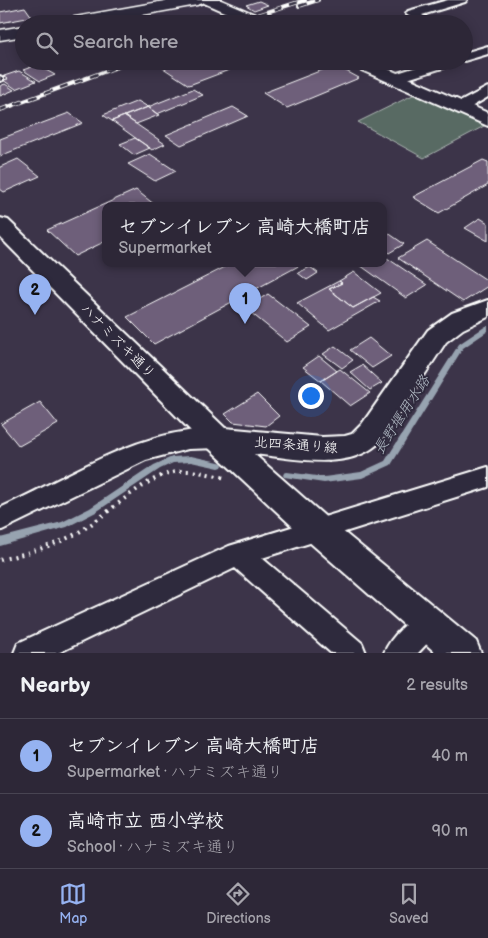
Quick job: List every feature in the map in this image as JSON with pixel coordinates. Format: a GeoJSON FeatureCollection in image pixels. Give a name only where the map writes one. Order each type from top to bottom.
{"type":"FeatureCollection","features":[{"type":"Feature","properties":{"kind":"main road"},"geometry":{"type":"LineString","coordinates":[[114,15],[197,0]]}},
{"type":"Feature","properties":{"kind":"main road"},"geometry":{"type":"LineString","coordinates":[[0,35],[15,32]]}},
{"type":"Feature","properties":{"kind":"street"},"geometry":{"type":"LineString","coordinates":[[209,0],[244,15]]}},
{"type":"Feature","properties":{"kind":"street"},"geometry":{"type":"LineString","coordinates":[[414,15],[412,14],[461,0]]}},
{"type":"Feature","properties":{"kind":"street"},"geometry":{"type":"LineString","coordinates":[[377,70],[488,120]]}},
{"type":"Feature","properties":{"kind":"street"},"geometry":{"type":"LineString","coordinates":[[396,78],[421,70]]}},
{"type":"Feature","properties":{"kind":"street"},"geometry":{"type":"LineString","coordinates":[[461,107],[488,91]]}},
{"type":"Feature","properties":{"kind":"street","name":"ハナミズキ通り"},"geometry":{"type":"LineString","coordinates":[[0,225],[237,462],[463,653]]}},
{"type":"Feature","properties":{"kind":"street","name":"北四条通り線"},"geometry":{"type":"LineString","coordinates":[[237,462],[322,449],[346,448],[362,442],[372,432],[437,336],[449,324],[472,312],[488,308]]}},
{"type":"Feature","properties":{"kind":"street"},"geometry":{"type":"LineString","coordinates":[[0,520],[32,506],[100,470],[146,451],[190,440],[237,462]]}},
{"type":"Feature","properties":{"kind":"street"},"geometry":{"type":"LineString","coordinates":[[28,653],[238,554],[488,478]]}},
{"type":"Feature","properties":{"kind":"street"},"geometry":{"type":"LineString","coordinates":[[238,554],[352,653]]}},
{"type":"Feature","properties":{"kind":"street"},"geometry":{"type":"LineString","coordinates":[[398,653],[428,623]]}},
{"type":"Feature","properties":{"kind":"path"},"geometry":{"type":"LineString","coordinates":[[0,560],[69,538],[159,477],[177,472],[196,472],[237,462]]}},
{"type":"Feature","properties":{"kind":"green space"},"geometry":{"type":"Polygon","coordinates":[[[417,93],[486,125],[424,158],[358,122],[417,93]]]}},
{"type":"Feature","properties":{"kind":"building"},"geometry":{"type":"Polygon","coordinates":[[[259,1],[268,5],[254,10],[246,5],[259,1]]]}},
{"type":"Feature","properties":{"kind":"building"},"geometry":{"type":"Polygon","coordinates":[[[25,7],[31,15],[15,15],[15,20],[0,23],[0,12],[25,7]]]}},
{"type":"Feature","properties":{"kind":"building"},"geometry":{"type":"Polygon","coordinates":[[[23,70],[46,70],[55,75],[40,81],[23,70]]]}},
{"type":"Feature","properties":{"kind":"building"},"geometry":{"type":"Polygon","coordinates":[[[166,70],[229,70],[189,85],[166,70]]]}},
{"type":"Feature","properties":{"kind":"building"},"geometry":{"type":"Polygon","coordinates":[[[322,70],[344,70],[359,78],[287,108],[263,93],[322,70]]]}},
{"type":"Feature","properties":{"kind":"building"},"geometry":{"type":"Polygon","coordinates":[[[19,71],[36,81],[16,89],[3,80],[8,79],[4,76],[19,71]]]}},
{"type":"Feature","properties":{"kind":"building"},"geometry":{"type":"Polygon","coordinates":[[[5,84],[14,90],[0,96],[0,86],[5,84]]]}},
{"type":"Feature","properties":{"kind":"building"},"geometry":{"type":"Polygon","coordinates":[[[193,89],[203,95],[157,114],[148,107],[193,89]]]}},
{"type":"Feature","properties":{"kind":"building"},"geometry":{"type":"Polygon","coordinates":[[[138,101],[148,107],[112,121],[103,115],[138,101]]]}},
{"type":"Feature","properties":{"kind":"building"},"geometry":{"type":"Polygon","coordinates":[[[148,107],[159,115],[136,124],[124,116],[148,107]]]}},
{"type":"Feature","properties":{"kind":"building"},"geometry":{"type":"Polygon","coordinates":[[[233,107],[248,116],[181,145],[166,135],[233,107]]]}},
{"type":"Feature","properties":{"kind":"building"},"geometry":{"type":"Polygon","coordinates":[[[69,113],[83,123],[0,156],[0,139],[69,113]]]}},
{"type":"Feature","properties":{"kind":"building"},"geometry":{"type":"Polygon","coordinates":[[[124,116],[165,144],[152,150],[112,121],[124,116]]]}},
{"type":"Feature","properties":{"kind":"building"},"geometry":{"type":"Polygon","coordinates":[[[135,138],[150,148],[134,155],[120,144],[135,138]]]}},
{"type":"Feature","properties":{"kind":"building"},"geometry":{"type":"Polygon","coordinates":[[[150,154],[176,171],[155,181],[128,164],[150,154]]]}},
{"type":"Feature","properties":{"kind":"building"},"geometry":{"type":"Polygon","coordinates":[[[18,159],[40,176],[4,192],[0,189],[0,167],[18,159]]]}},
{"type":"Feature","properties":{"kind":"building"},"geometry":{"type":"Polygon","coordinates":[[[483,160],[488,162],[488,185],[439,213],[413,197],[483,160]]]}},
{"type":"Feature","properties":{"kind":"building"},"geometry":{"type":"Polygon","coordinates":[[[136,190],[151,202],[109,202],[136,190]]]}},
{"type":"Feature","properties":{"kind":"building"},"geometry":{"type":"Polygon","coordinates":[[[102,205],[102,243],[75,256],[47,230],[102,205]]]}},
{"type":"Feature","properties":{"kind":"building"},"geometry":{"type":"Polygon","coordinates":[[[480,218],[488,223],[488,241],[465,228],[480,218]]]}},
{"type":"Feature","properties":{"kind":"building"},"geometry":{"type":"Polygon","coordinates":[[[387,232],[404,244],[389,253],[387,251],[387,232]]]}},
{"type":"Feature","properties":{"kind":"building"},"geometry":{"type":"Polygon","coordinates":[[[427,241],[488,281],[488,286],[463,302],[398,258],[427,241]]]}},
{"type":"Feature","properties":{"kind":"building"},"geometry":{"type":"Polygon","coordinates":[[[387,258],[427,285],[406,298],[363,267],[387,267],[387,258]]]}},
{"type":"Feature","properties":{"kind":"building"},"geometry":{"type":"Polygon","coordinates":[[[225,267],[297,267],[154,344],[127,317],[225,267]]]}},
{"type":"Feature","properties":{"kind":"building"},"geometry":{"type":"Polygon","coordinates":[[[310,267],[318,273],[307,280],[298,273],[310,267]]]}},
{"type":"Feature","properties":{"kind":"building"},"geometry":{"type":"Polygon","coordinates":[[[354,272],[381,293],[353,308],[329,289],[342,283],[339,281],[354,272]]]}},
{"type":"Feature","properties":{"kind":"building"},"geometry":{"type":"Polygon","coordinates":[[[339,281],[342,283],[329,289],[353,308],[373,297],[380,301],[329,330],[297,303],[339,281]]]}},
{"type":"Feature","properties":{"kind":"building"},"geometry":{"type":"Polygon","coordinates":[[[268,294],[311,327],[287,342],[245,308],[268,294]]]}},
{"type":"Feature","properties":{"kind":"building"},"geometry":{"type":"Polygon","coordinates":[[[369,338],[391,356],[372,368],[350,350],[369,338]]]}},
{"type":"Feature","properties":{"kind":"building"},"geometry":{"type":"Polygon","coordinates":[[[335,346],[353,360],[342,368],[323,354],[335,346]]]}},
{"type":"Feature","properties":{"kind":"building"},"geometry":{"type":"Polygon","coordinates":[[[319,356],[337,371],[321,381],[303,367],[319,356]]]}},
{"type":"Feature","properties":{"kind":"building"},"geometry":{"type":"Polygon","coordinates":[[[362,365],[382,383],[370,390],[350,372],[362,365]]]}},
{"type":"Feature","properties":{"kind":"building"},"geometry":{"type":"Polygon","coordinates":[[[340,369],[370,393],[350,406],[321,381],[340,369]]]}},
{"type":"Feature","properties":{"kind":"building"},"geometry":{"type":"Polygon","coordinates":[[[257,394],[279,416],[266,426],[233,422],[225,414],[257,394]]]}},
{"type":"Feature","properties":{"kind":"building"},"geometry":{"type":"Polygon","coordinates":[[[40,402],[58,424],[19,446],[1,424],[40,402]]]}},
{"type":"Feature","properties":{"kind":"waterway","name":"長野堰用水路"},"geometry":{"type":"LineString","coordinates":[[287,475],[324,480],[362,475],[388,463],[461,346],[488,328]]}},
{"type":"Feature","properties":{"kind":"waterway","name":"長野堰用水路"},"geometry":{"type":"LineString","coordinates":[[0,542],[64,525],[93,510],[157,467],[172,460],[191,459],[219,465]]}},
{"type":"Feature","properties":{"kind":"railway"},"geometry":{"type":"LineString","coordinates":[[258,15],[305,0]]}},
{"type":"Feature","properties":{"kind":"railway"},"geometry":{"type":"LineString","coordinates":[[299,6],[318,0]]}},
{"type":"Feature","properties":{"kind":"railway"},"geometry":{"type":"LineString","coordinates":[[0,110],[109,70]]}},
{"type":"Feature","properties":{"kind":"place","name":"高崎市立 西小学校"},"geometry":{"type":"Point","coordinates":[35,315]}},
{"type":"Feature","properties":{"kind":"place","name":"セブンイレブン 高崎大橋町店"},"geometry":{"type":"Point","coordinates":[245,324]}}]}
